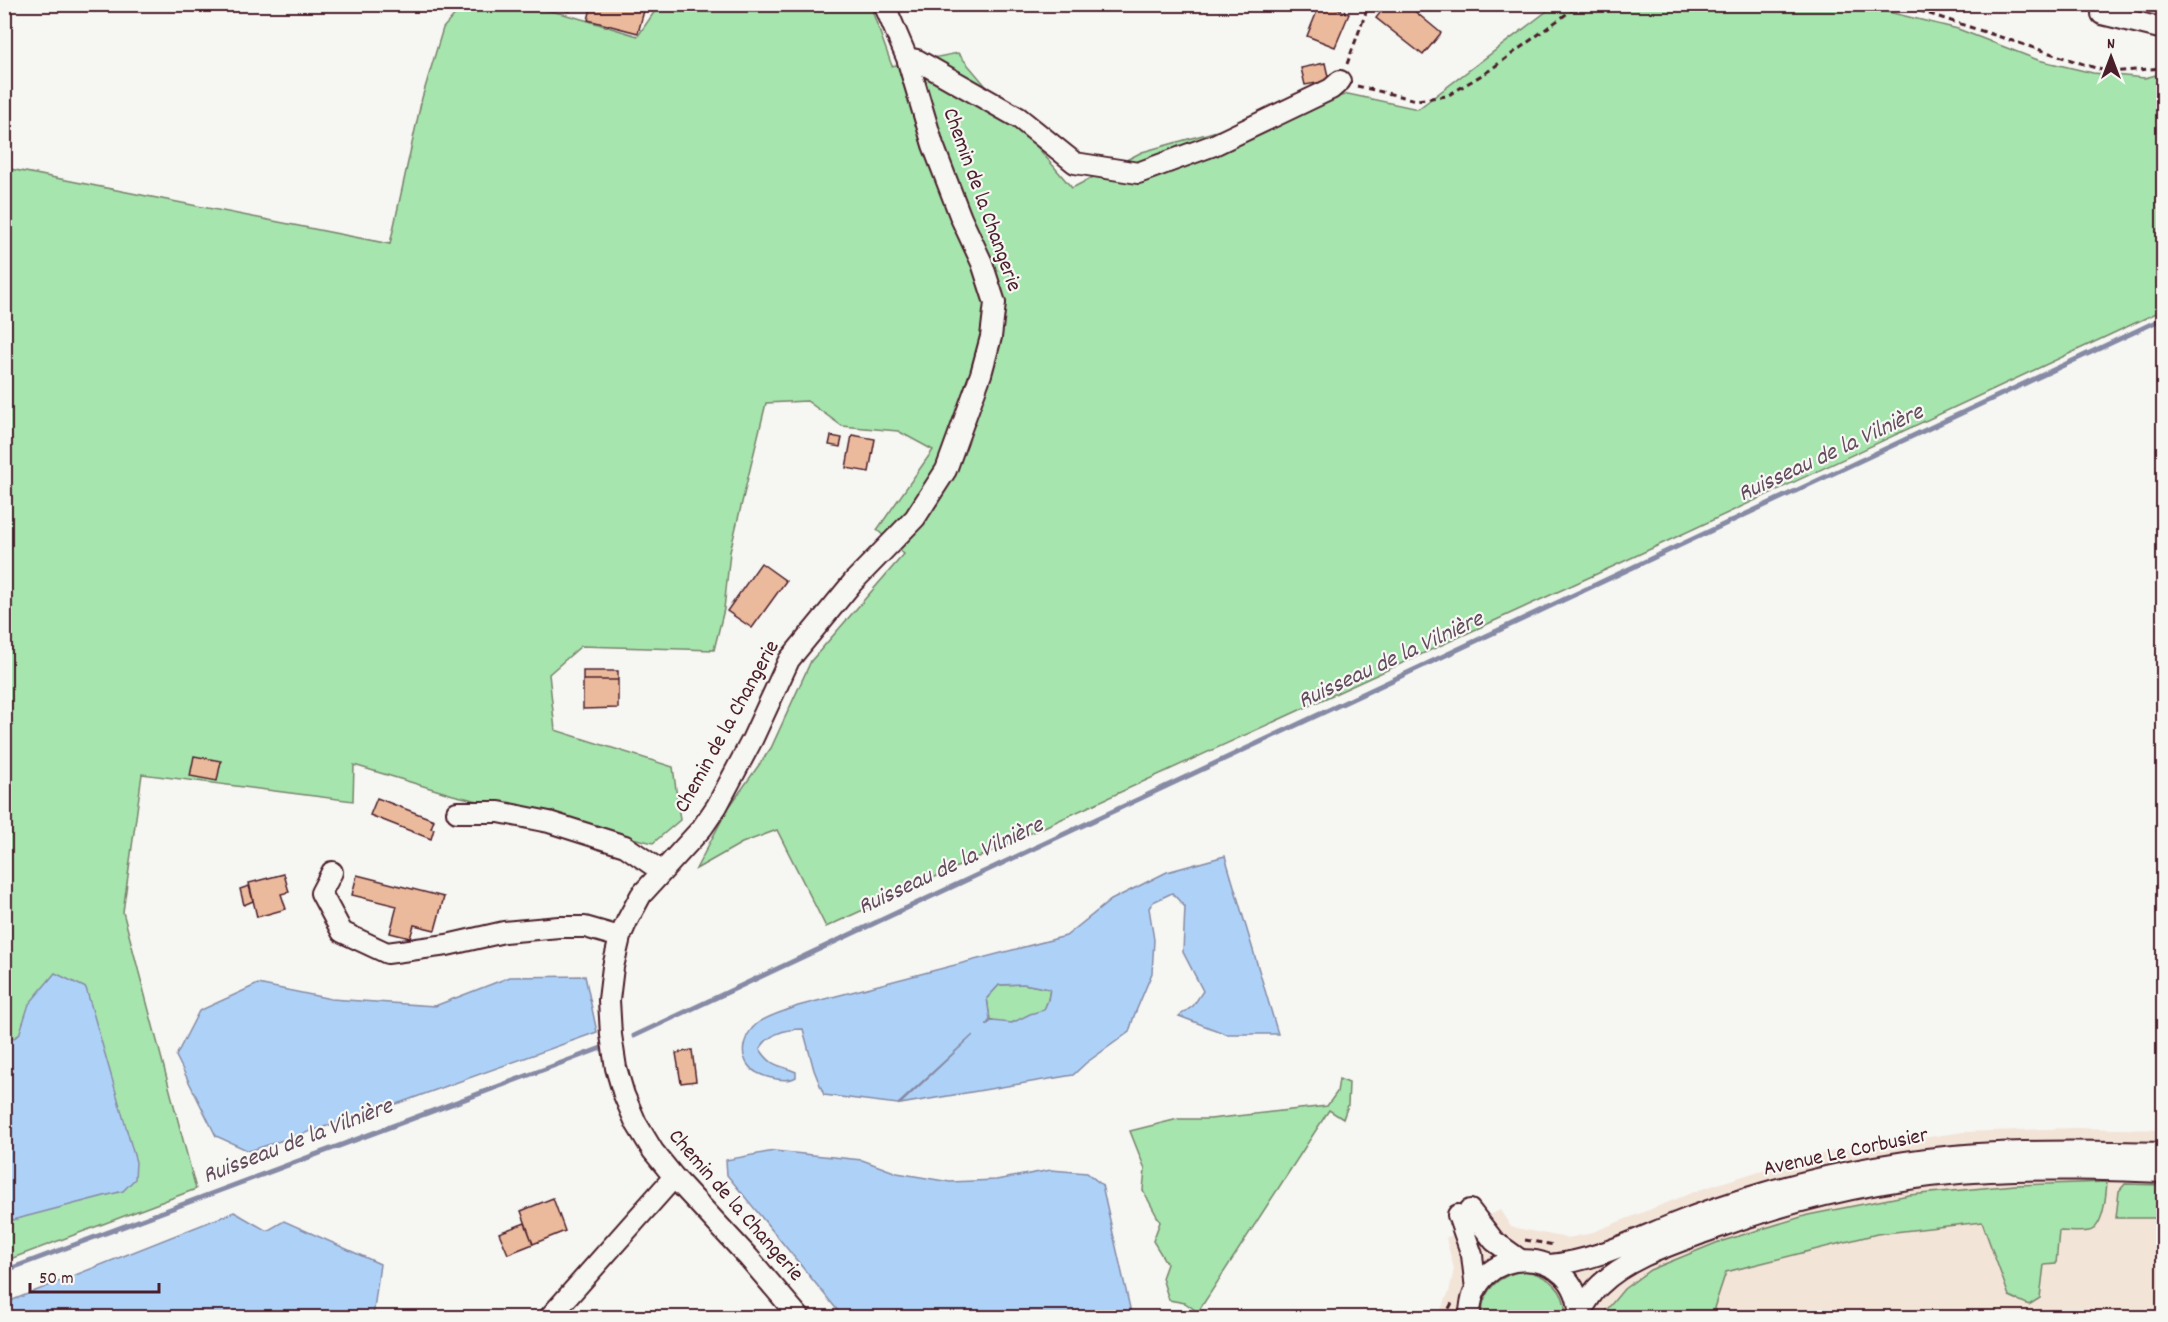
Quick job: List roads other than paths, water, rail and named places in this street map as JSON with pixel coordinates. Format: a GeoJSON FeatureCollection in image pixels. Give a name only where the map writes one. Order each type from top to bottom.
{"type":"FeatureCollection","features":[{"type":"Feature","properties":{"kind":"street","name":"Chemin de la Changerie"},"geometry":{"type":"LineString","coordinates":[[800,1317],[674,1177],[653,1151],[636,1123],[616,1068],[610,1035],[609,1000],[620,937],[641,895],[702,828],[717,806],[753,740],[789,660],[854,582],[915,518],[946,470],[992,337],[995,303],[982,263],[961,218],[933,145],[907,58],[884,4]]}},
{"type":"Feature","properties":{"kind":"street"},"geometry":{"type":"LineString","coordinates":[[2102,14],[2163,29]]}},
{"type":"Feature","properties":{"kind":"street"},"geometry":{"type":"LineString","coordinates":[[907,58],[917,60],[1019,118],[1076,163],[1138,173],[1214,145],[1331,89],[1340,81]]}},
{"type":"Feature","properties":{"kind":"street"},"geometry":{"type":"LineString","coordinates":[[457,812],[499,812],[549,822],[625,846],[661,871]]}},
{"type":"Feature","properties":{"kind":"street"},"geometry":{"type":"LineString","coordinates":[[332,872],[321,893],[342,932],[387,953],[447,945],[504,932],[559,927],[585,927],[620,937]]}},
{"type":"Feature","properties":{"kind":"street","name":"Avenue Le Corbusier"},"geometry":{"type":"LineString","coordinates":[[1550,1265],[1582,1261],[1718,1208],[1814,1180],[1865,1169],[1978,1154],[2079,1150],[2163,1154]]}},
{"type":"Feature","properties":{"kind":"street","name":"Avenue Le Corbusier"},"geometry":{"type":"LineString","coordinates":[[1579,1316],[1593,1292],[1604,1281],[1623,1268],[1659,1250],[1747,1217],[1820,1197],[1928,1178],[1990,1171],[2078,1169],[2163,1172]]}},
{"type":"Feature","properties":{"kind":"street"},"geometry":{"type":"LineString","coordinates":[[549,1317],[674,1177]]}},
{"type":"Feature","properties":{"kind":"street"},"geometry":{"type":"LineString","coordinates":[[1476,1288],[1464,1213],[1494,1241],[1520,1259]]}},
{"type":"Feature","properties":{"kind":"street"},"geometry":{"type":"LineString","coordinates":[[1468,1314],[1476,1288],[1484,1277],[1494,1268],[1506,1262],[1520,1259],[1535,1260],[1550,1265],[1560,1272],[1576,1297],[1579,1316]]}},
{"type":"Feature","properties":{"kind":"water"},"geometry":{"type":"Polygon","coordinates":[[[1225,856],[1278,1034],[1226,1034],[1179,1016],[1193,1006],[1203,991],[1183,952],[1185,907],[1172,893],[1153,902],[1149,908],[1154,940],[1152,973],[1129,1032],[1073,1075],[900,1104],[973,1035],[898,1104],[824,1095],[814,1070],[803,1029],[778,1033],[768,1039],[760,1049],[772,1063],[796,1072],[796,1077],[785,1080],[763,1075],[752,1069],[745,1060],[745,1042],[750,1031],[767,1018],[798,1006],[1066,936],[1111,900],[1167,872],[1225,856]],[[1024,984],[999,985],[987,998],[990,1020],[986,1025],[992,1021],[1012,1023],[1044,1010],[1050,989],[1024,984]]]}},
{"type":"Feature","properties":{"kind":"water"},"geometry":{"type":"Polygon","coordinates":[[[55,973],[86,988],[136,1162],[135,1179],[123,1191],[5,1222],[5,1043],[19,1035],[29,1004],[55,973]]]}},
{"type":"Feature","properties":{"kind":"water"},"geometry":{"type":"Polygon","coordinates":[[[585,976],[597,1032],[402,1102],[249,1151],[216,1136],[176,1056],[199,1011],[258,984],[331,999],[435,1006],[510,977],[585,976]]]}},
{"type":"Feature","properties":{"kind":"water"},"geometry":{"type":"Polygon","coordinates":[[[774,1151],[862,1160],[897,1173],[950,1182],[996,1180],[1051,1170],[1087,1173],[1102,1185],[1132,1317],[843,1317],[727,1175],[726,1160],[774,1151]]]}},
{"type":"Feature","properties":{"kind":"water"},"geometry":{"type":"Polygon","coordinates":[[[234,1212],[267,1231],[284,1221],[380,1264],[373,1317],[5,1317],[5,1303],[234,1212]]]}},
{"type":"Feature","properties":{"kind":"waterway","name":"Ruisseau de la Vilnière"},"geometry":{"type":"LineString","coordinates":[[634,1036],[2164,318]]}},
{"type":"Feature","properties":{"kind":"waterway","name":"Ruisseau de la Vilnière"},"geometry":{"type":"LineString","coordinates":[[4,1271],[604,1047]]}}]}
